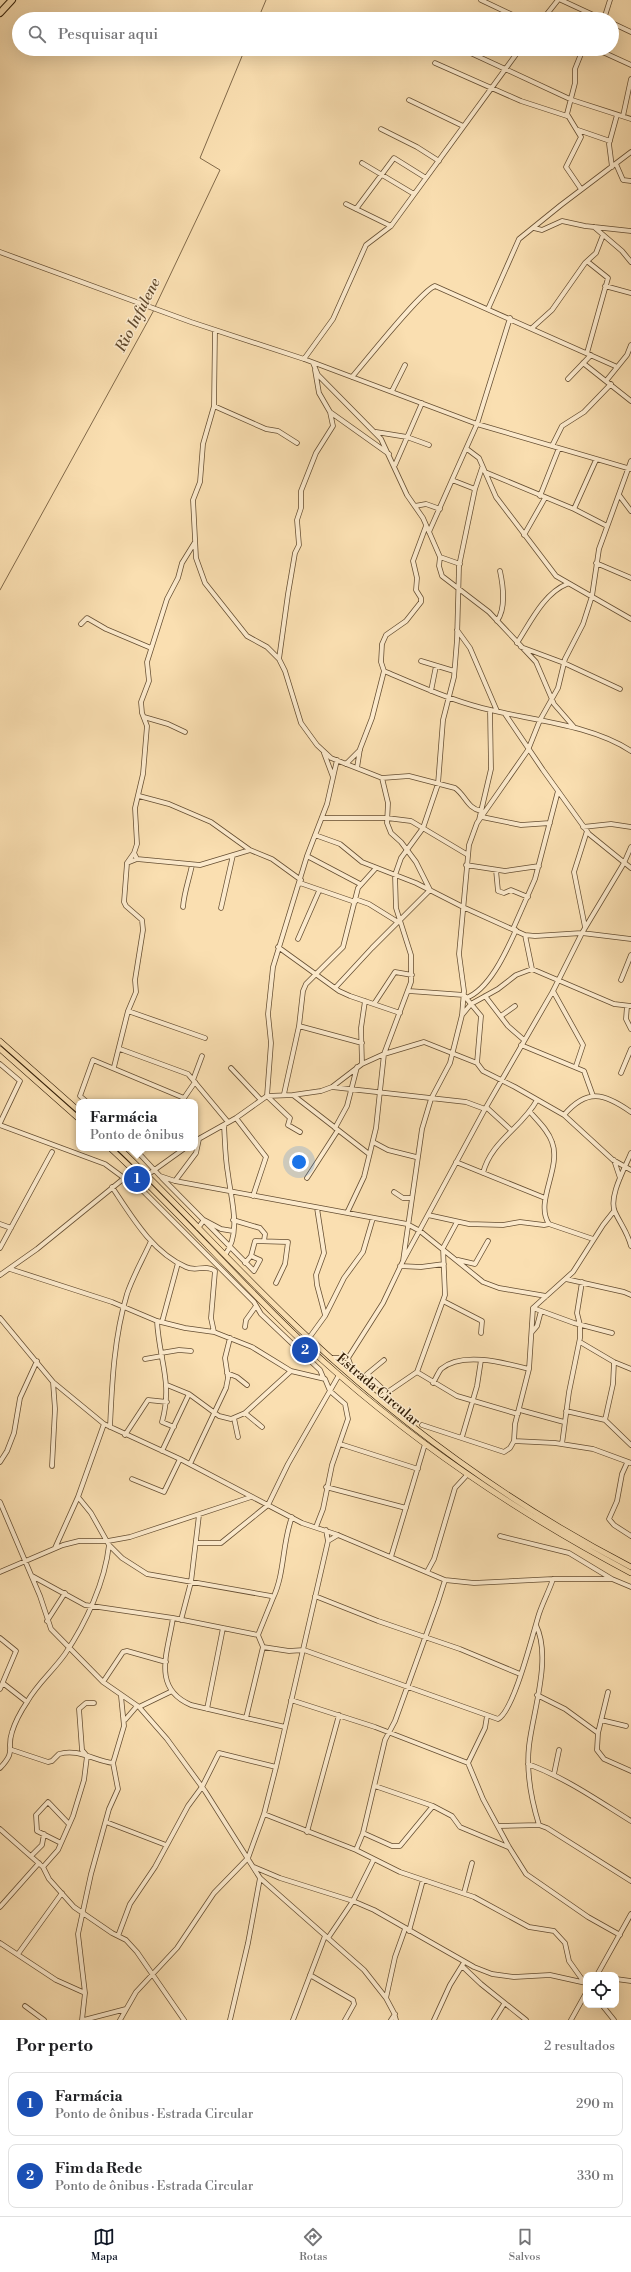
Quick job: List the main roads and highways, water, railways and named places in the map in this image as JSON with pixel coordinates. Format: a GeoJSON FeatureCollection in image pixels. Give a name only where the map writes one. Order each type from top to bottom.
{"type":"FeatureCollection","features":[{"type":"Feature","properties":{"kind":"highway"},"geometry":{"type":"LineString","coordinates":[[0,13],[12,0]]}},
{"type":"Feature","properties":{"kind":"main road"},"geometry":{"type":"LineString","coordinates":[[0,1041],[76,1108]]}},
{"type":"Feature","properties":{"kind":"main road"},"geometry":{"type":"LineString","coordinates":[[0,1049],[76,1116]]}},
{"type":"Feature","properties":{"kind":"main road","name":"Estrada Circular"},"geometry":{"type":"LineString","coordinates":[[113,1151],[223,1262],[339,1375],[424,1444],[467,1475],[539,1522],[631,1573]]}},
{"type":"Feature","properties":{"kind":"main road","name":"Estrada Circular"},"geometry":{"type":"LineString","coordinates":[[122,1151],[309,1338],[379,1398],[461,1463],[543,1517],[631,1567]]}},
{"type":"Feature","properties":{"kind":"waterway","name":"Rio Infulene"},"geometry":{"type":"LineString","coordinates":[[261,12],[266,0]]}},
{"type":"Feature","properties":{"kind":"waterway","name":"Rio Infulene"},"geometry":{"type":"LineString","coordinates":[[155,307],[220,170],[200,158],[242,56]]}},
{"type":"Feature","properties":{"kind":"waterway","name":"Rio Infulene"},"geometry":{"type":"LineString","coordinates":[[0,590],[154,310]]}},
{"type":"Feature","properties":{"kind":"place","name":"Farmácia"},"geometry":{"type":"Point","coordinates":[137,1179]}},
{"type":"Feature","properties":{"kind":"place","name":"Fim da Rede"},"geometry":{"type":"Point","coordinates":[305,1350]}}]}
